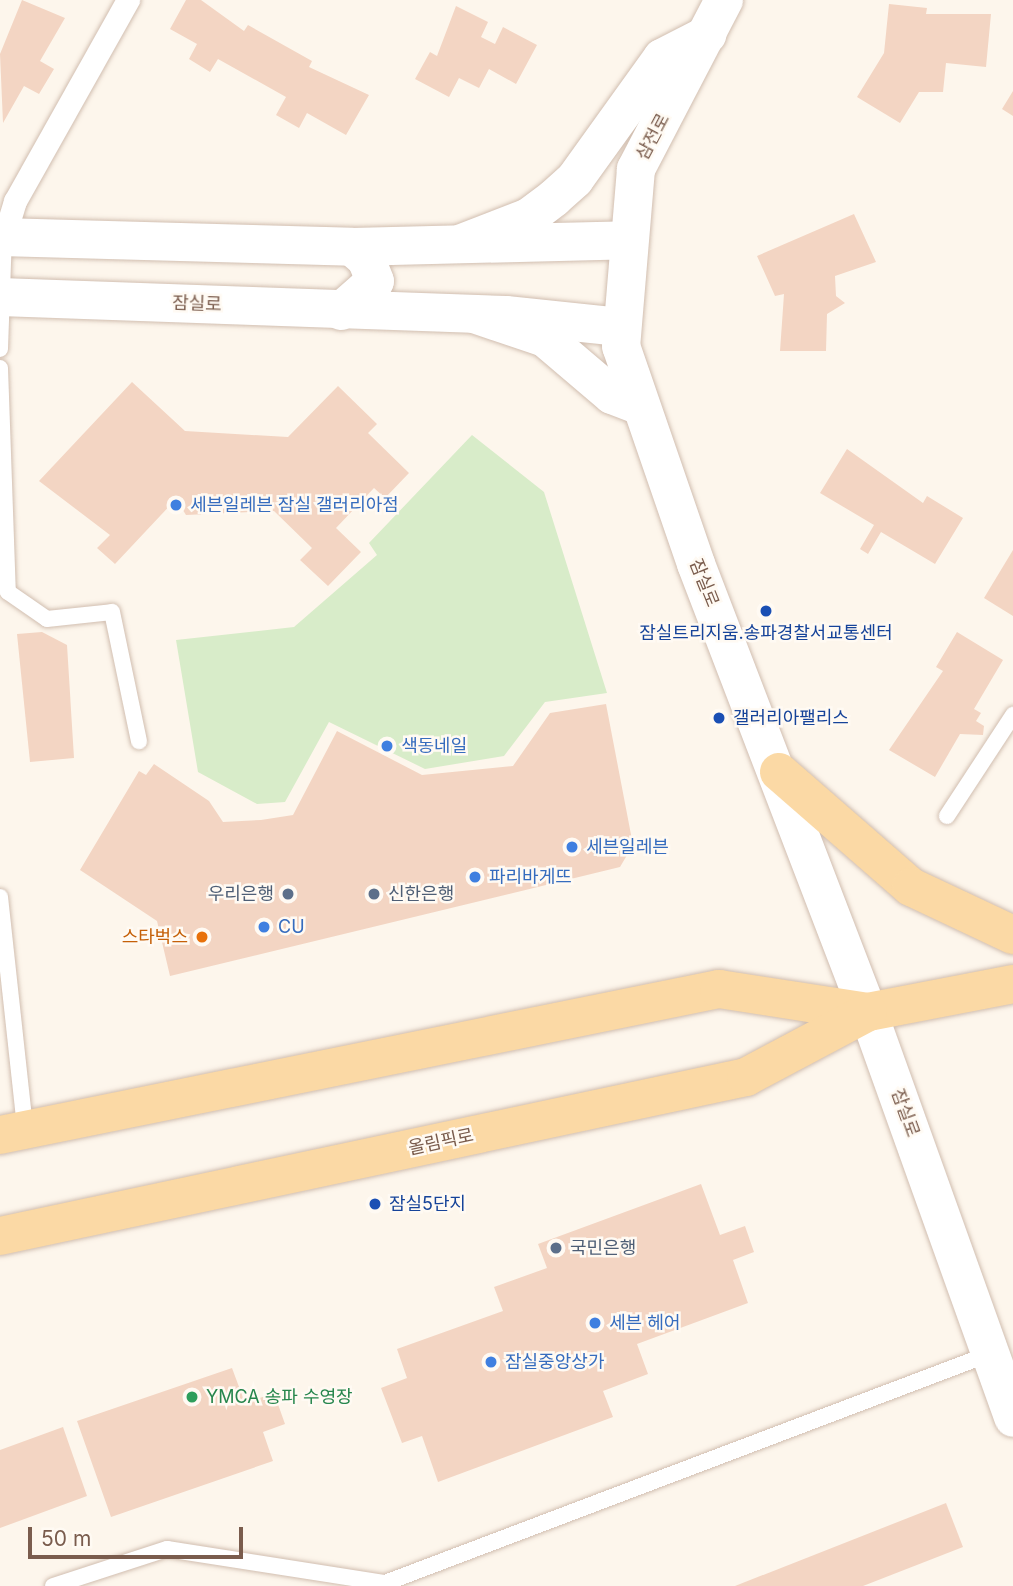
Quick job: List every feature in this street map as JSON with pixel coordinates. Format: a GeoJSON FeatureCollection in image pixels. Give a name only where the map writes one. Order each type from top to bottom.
{"type":"FeatureCollection","features":[{"type":"Feature","properties":{"kind":"main road"},"geometry":{"type":"LineString","coordinates":[[779,772],[911,887],[1013,935]]}},
{"type":"Feature","properties":{"kind":"main road","name":"올림픽로"},"geometry":{"type":"LineString","coordinates":[[0,1236],[746,1077],[869,1012],[1013,984]]}},
{"type":"Feature","properties":{"kind":"main road","name":"올림픽로"},"geometry":{"type":"LineString","coordinates":[[12,1132],[719,989],[869,1012]]}},
{"type":"Feature","properties":{"kind":"street"},"geometry":{"type":"LineString","coordinates":[[128,0],[15,201],[2,237],[352,247],[629,240]]}},
{"type":"Feature","properties":{"kind":"street","name":"삼전로"},"geometry":{"type":"LineString","coordinates":[[620,327],[636,169],[724,0]]}},
{"type":"Feature","properties":{"kind":"street"},"geometry":{"type":"LineString","coordinates":[[462,243],[529,217],[554,198],[575,179],[662,58],[706,34]]}},
{"type":"Feature","properties":{"kind":"street"},"geometry":{"type":"LineString","coordinates":[[341,311],[375,281],[366,258],[352,247]]}},
{"type":"Feature","properties":{"kind":"street","name":"잠실로"},"geometry":{"type":"LineString","coordinates":[[1,297],[474,314],[620,327],[640,406],[869,1012],[1013,1418]]}},
{"type":"Feature","properties":{"kind":"street"},"geometry":{"type":"LineString","coordinates":[[474,314],[545,338],[612,395],[640,406]]}},
{"type":"Feature","properties":{"kind":"lane"},"geometry":{"type":"LineString","coordinates":[[0,349],[2,237]]}},
{"type":"Feature","properties":{"kind":"lane"},"geometry":{"type":"LineString","coordinates":[[0,368],[8,593],[47,619],[113,612],[139,741]]}},
{"type":"Feature","properties":{"kind":"lane"},"geometry":{"type":"LineString","coordinates":[[947,816],[1013,715]]}},
{"type":"Feature","properties":{"kind":"lane"},"geometry":{"type":"LineString","coordinates":[[0,897],[12,1132]]}},
{"type":"Feature","properties":{"kind":"lane"},"geometry":{"type":"LineString","coordinates":[[53,1586],[167,1549],[385,1584],[989,1354]]}},
{"type":"Feature","properties":{"kind":"green space"},"geometry":{"type":"Polygon","coordinates":[[[472,435],[544,492],[607,693],[545,702],[504,756],[425,769],[329,722],[285,802],[257,804],[198,772],[176,640],[294,627],[377,555],[369,543],[472,435]]]}},
{"type":"Feature","properties":{"kind":"building"},"geometry":{"type":"Polygon","coordinates":[[[22,0],[65,18],[40,61],[54,69],[39,94],[24,86],[3,123],[0,54],[22,0]]]}},
{"type":"Feature","properties":{"kind":"building"},"geometry":{"type":"Polygon","coordinates":[[[186,0],[201,0],[244,31],[248,25],[312,61],[309,67],[369,95],[346,135],[307,113],[299,128],[276,115],[286,97],[218,59],[210,72],[189,59],[197,44],[170,29],[186,0]]]}},
{"type":"Feature","properties":{"kind":"building"},"geometry":{"type":"Polygon","coordinates":[[[889,4],[927,8],[926,14],[991,14],[986,67],[946,63],[943,92],[919,92],[900,123],[857,97],[884,53],[889,4]]]}},
{"type":"Feature","properties":{"kind":"building"},"geometry":{"type":"Polygon","coordinates":[[[456,6],[488,22],[481,37],[495,44],[503,27],[537,45],[516,84],[489,69],[479,88],[459,78],[449,97],[415,79],[430,52],[437,56],[456,6]]]}},
{"type":"Feature","properties":{"kind":"building"},"geometry":{"type":"Polygon","coordinates":[[[1013,91],[1013,116],[1002,109],[1013,91]]]}},
{"type":"Feature","properties":{"kind":"building"},"geometry":{"type":"Polygon","coordinates":[[[854,214],[876,262],[835,276],[836,296],[845,303],[827,314],[826,351],[780,351],[784,294],[775,296],[757,256],[854,214]]]}},
{"type":"Feature","properties":{"kind":"building"},"geometry":{"type":"Polygon","coordinates":[[[132,382],[185,431],[288,437],[338,386],[377,424],[368,433],[409,473],[385,498],[374,488],[336,528],[361,552],[328,586],[300,560],[312,548],[274,511],[186,515],[176,499],[115,564],[97,548],[110,535],[39,481],[132,382]]]}},
{"type":"Feature","properties":{"kind":"building"},"geometry":{"type":"Polygon","coordinates":[[[847,449],[923,503],[927,496],[963,518],[935,564],[881,532],[868,554],[860,549],[874,525],[820,493],[847,449]]]}},
{"type":"Feature","properties":{"kind":"building"},"geometry":{"type":"Polygon","coordinates":[[[1013,550],[1013,616],[984,598],[1013,550]]]}},
{"type":"Feature","properties":{"kind":"building"},"geometry":{"type":"Polygon","coordinates":[[[42,632],[67,645],[74,758],[30,762],[17,634],[42,632]]]}},
{"type":"Feature","properties":{"kind":"building"},"geometry":{"type":"Polygon","coordinates":[[[957,632],[1003,660],[974,709],[981,713],[976,721],[984,726],[983,735],[960,734],[935,777],[889,750],[943,671],[936,667],[957,632]]]}},
{"type":"Feature","properties":{"kind":"building"},"geometry":{"type":"Polygon","coordinates":[[[606,704],[633,845],[620,867],[170,976],[157,921],[80,870],[139,771],[146,775],[154,764],[209,801],[223,822],[261,820],[293,815],[337,731],[422,775],[513,766],[550,713],[606,704]]]}},
{"type":"Feature","properties":{"kind":"building"},"geometry":{"type":"Polygon","coordinates":[[[701,1184],[720,1235],[745,1226],[754,1252],[733,1260],[748,1303],[637,1344],[648,1374],[603,1391],[613,1417],[438,1482],[422,1436],[402,1443],[381,1388],[407,1378],[397,1349],[503,1311],[494,1287],[547,1268],[538,1244],[701,1184]]]}},
{"type":"Feature","properties":{"kind":"building"},"geometry":{"type":"Polygon","coordinates":[[[232,1368],[245,1403],[274,1393],[285,1424],[263,1432],[273,1461],[111,1517],[77,1421],[232,1368]]]}},
{"type":"Feature","properties":{"kind":"building"},"geometry":{"type":"Polygon","coordinates":[[[63,1427],[87,1496],[0,1528],[0,1450],[63,1427]]]}},
{"type":"Feature","properties":{"kind":"building"},"geometry":{"type":"Polygon","coordinates":[[[946,1503],[963,1547],[863,1586],[735,1586],[946,1503]]]}},
{"type":"Feature","properties":{"kind":"place","name":"세븐일레븐 잠실 갤러리아점"},"geometry":{"type":"Point","coordinates":[176,505]}},
{"type":"Feature","properties":{"kind":"place","name":"잠실트리지움.송파경찰서교통센터"},"geometry":{"type":"Point","coordinates":[766,611]}},
{"type":"Feature","properties":{"kind":"place","name":"갤러리아팰리스"},"geometry":{"type":"Point","coordinates":[719,718]}},
{"type":"Feature","properties":{"kind":"place","name":"색동네일"},"geometry":{"type":"Point","coordinates":[387,746]}},
{"type":"Feature","properties":{"kind":"place","name":"세븐일레븐"},"geometry":{"type":"Point","coordinates":[572,847]}},
{"type":"Feature","properties":{"kind":"place","name":"파리바게뜨"},"geometry":{"type":"Point","coordinates":[475,877]}},
{"type":"Feature","properties":{"kind":"place","name":"우리은행"},"geometry":{"type":"Point","coordinates":[288,894]}},
{"type":"Feature","properties":{"kind":"place","name":"신한은행"},"geometry":{"type":"Point","coordinates":[374,894]}},
{"type":"Feature","properties":{"kind":"place","name":"CU"},"geometry":{"type":"Point","coordinates":[264,927]}},
{"type":"Feature","properties":{"kind":"place","name":"스타벅스"},"geometry":{"type":"Point","coordinates":[202,937]}},
{"type":"Feature","properties":{"kind":"place","name":"잠실5단지"},"geometry":{"type":"Point","coordinates":[375,1204]}},
{"type":"Feature","properties":{"kind":"place","name":"국민은행"},"geometry":{"type":"Point","coordinates":[556,1248]}},
{"type":"Feature","properties":{"kind":"place","name":"세븐 헤어"},"geometry":{"type":"Point","coordinates":[595,1323]}},
{"type":"Feature","properties":{"kind":"place","name":"잠실중앙상가"},"geometry":{"type":"Point","coordinates":[491,1362]}},
{"type":"Feature","properties":{"kind":"place","name":"YMCA 송파 수영장"},"geometry":{"type":"Point","coordinates":[192,1397]}}]}
